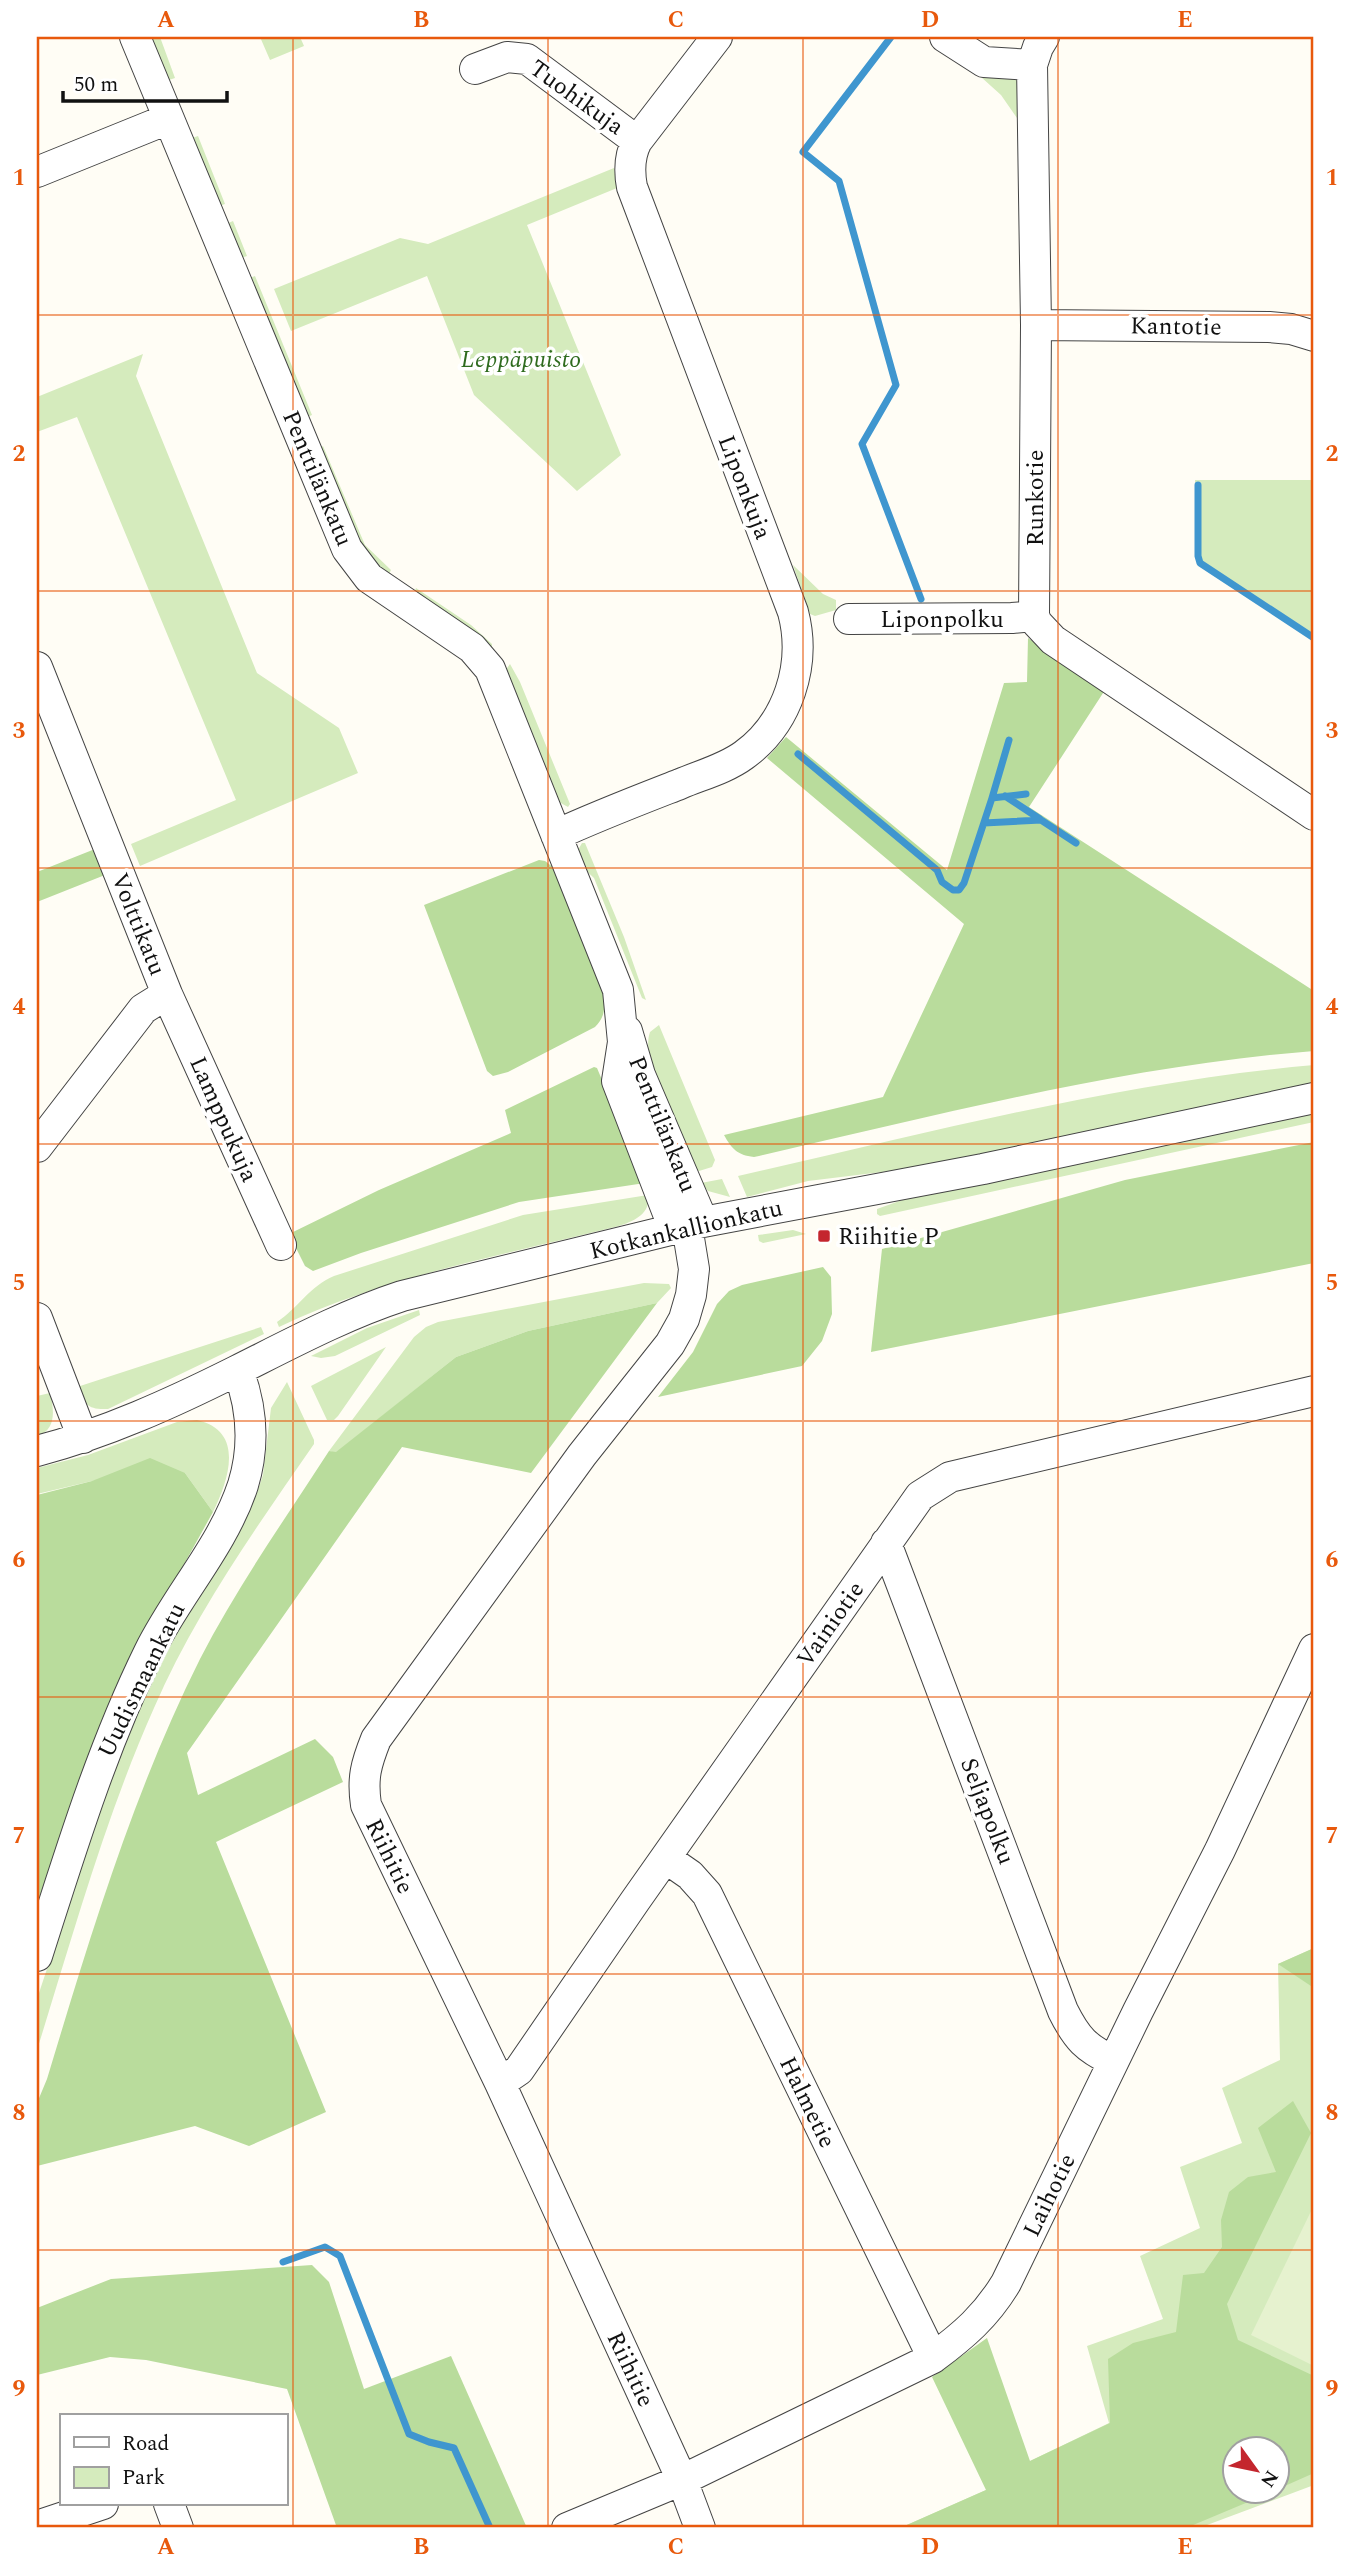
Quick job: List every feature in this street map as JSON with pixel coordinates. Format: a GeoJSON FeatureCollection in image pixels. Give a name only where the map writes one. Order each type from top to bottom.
{"type":"FeatureCollection","features":[{"type":"Feature","properties":{"kind":"street","name":"Penttilänkatu"},"geometry":{"type":"LineString","coordinates":[[135,37],[347,550],[369,578],[472,648],[490,669],[610,966],[618,990],[623,1034],[630,1039],[688,1226]]}},
{"type":"Feature","properties":{"kind":"street","name":"Liponkuja"},"geometry":{"type":"LineString","coordinates":[[556,835],[741,757],[770,731],[782,712],[797,660],[799,642],[793,612],[632,187],[629,166],[637,141],[717,37]]}},
{"type":"Feature","properties":{"kind":"street"},"geometry":{"type":"LineString","coordinates":[[945,37],[984,62],[1032,65]]}},
{"type":"Feature","properties":{"kind":"street","name":"Runkotie"},"geometry":{"type":"LineString","coordinates":[[1034,616],[1036,325],[1032,65],[1044,37]]}},
{"type":"Feature","properties":{"kind":"street","name":"Tuohikuja"},"geometry":{"type":"LineString","coordinates":[[475,69],[507,57],[527,59],[637,141]]}},
{"type":"Feature","properties":{"kind":"street"},"geometry":{"type":"LineString","coordinates":[[37,172],[168,119]]}},
{"type":"Feature","properties":{"kind":"street","name":"Kantotie"},"geometry":{"type":"LineString","coordinates":[[1036,325],[1269,327],[1314,335]]}},
{"type":"Feature","properties":{"kind":"street"},"geometry":{"type":"LineString","coordinates":[[1034,616],[1053,640],[1314,815]]}},
{"type":"Feature","properties":{"kind":"street","name":"Liponpolku"},"geometry":{"type":"LineString","coordinates":[[849,619],[1034,616]]}},
{"type":"Feature","properties":{"kind":"street","name":"Volttikatu"},"geometry":{"type":"LineString","coordinates":[[37,667],[167,994],[143,1009],[37,1147]]}},
{"type":"Feature","properties":{"kind":"street","name":"Lamppukuja"},"geometry":{"type":"LineString","coordinates":[[167,994],[281,1245]]}},
{"type":"Feature","properties":{"kind":"street","name":"Kotkankallionkatu"},"geometry":{"type":"LineString","coordinates":[[37,1451],[83,1438],[169,1403],[376,1304],[688,1226],[983,1169],[1314,1098]]}},
{"type":"Feature","properties":{"kind":"street","name":"Riihitie"},"geometry":{"type":"LineString","coordinates":[[688,1226],[694,1269],[691,1296],[684,1319],[670,1344],[582,1455],[376,1739],[366,1763],[363,1784],[366,1805],[500,2083],[682,2480],[701,2528]]}},
{"type":"Feature","properties":{"kind":"street"},"geometry":{"type":"LineString","coordinates":[[37,1318],[83,1438]]}},
{"type":"Feature","properties":{"kind":"street","name":"Uudismaankatu"},"geometry":{"type":"LineString","coordinates":[[37,1956],[114,1727],[157,1635],[222,1531],[243,1485],[251,1437],[250,1412],[238,1370]]}},
{"type":"Feature","properties":{"kind":"street","name":"Vainiotie"},"geometry":{"type":"LineString","coordinates":[[500,2083],[519,2070],[920,1496],[950,1477],[1314,1391]]}},
{"type":"Feature","properties":{"kind":"street","name":"Seljapolku"},"geometry":{"type":"LineString","coordinates":[[886,1543],[1063,2011],[1074,2034],[1113,2062]]}},
{"type":"Feature","properties":{"kind":"street","name":"Laihotie"},"geometry":{"type":"LineString","coordinates":[[567,2528],[682,2480],[933,2358],[974,2325],[991,2307],[1220,1850],[1314,1650]]}},
{"type":"Feature","properties":{"kind":"street","name":"Halmetie"},"geometry":{"type":"LineString","coordinates":[[667,1859],[690,1875],[706,1894],[933,2358]]}},
{"type":"Feature","properties":{"kind":"street"},"geometry":{"type":"LineString","coordinates":[[37,2526],[97,2506]]}},
{"type":"Feature","properties":{"kind":"street"},"geometry":{"type":"LineString","coordinates":[[170,2506],[178,2528]]}},
{"type":"Feature","properties":{"kind":"green space"},"geometry":{"type":"Polygon","coordinates":[[[148,37],[160,37],[175,78],[166,81],[148,37]]]}},
{"type":"Feature","properties":{"kind":"green space"},"geometry":{"type":"Polygon","coordinates":[[[260,37],[300,37],[304,46],[270,60],[260,37]]]}},
{"type":"Feature","properties":{"kind":"green space"},"geometry":{"type":"Polygon","coordinates":[[[1001,72],[1018,79],[1019,121],[1001,95],[981,77],[1001,72]]]}},
{"type":"Feature","properties":{"kind":"green space"},"geometry":{"type":"Polygon","coordinates":[[[198,136],[225,204],[216,207],[189,139],[198,136]]]}},
{"type":"Feature","properties":{"kind":"green space","name":"Leppäpuisto"},"geometry":{"type":"Polygon","coordinates":[[[614,168],[617,188],[527,225],[621,455],[577,491],[474,395],[427,276],[291,331],[274,289],[400,238],[428,244],[614,168]]]}},
{"type":"Feature","properties":{"kind":"green space"},"geometry":{"type":"Polygon","coordinates":[[[233,221],[247,256],[238,259],[224,225],[233,221]]]}},
{"type":"Feature","properties":{"kind":"green space"},"geometry":{"type":"Polygon","coordinates":[[[255,276],[312,415],[305,418],[247,279],[255,276]]]}},
{"type":"Feature","properties":{"kind":"green space"},"geometry":{"type":"Polygon","coordinates":[[[143,354],[136,376],[257,673],[339,728],[358,773],[140,866],[131,844],[236,800],[77,417],[37,432],[37,397],[143,354]]]}},
{"type":"Feature","properties":{"kind":"green space"},"geometry":{"type":"Polygon","coordinates":[[[323,446],[365,545],[391,570],[389,574],[363,556],[317,450],[323,446]]]}},
{"type":"Feature","properties":{"kind":"green space"},"geometry":{"type":"Polygon","coordinates":[[[1195,480],[1314,480],[1314,641],[1197,564],[1195,480]]]}},
{"type":"Feature","properties":{"kind":"green space"},"geometry":{"type":"Polygon","coordinates":[[[793,565],[823,594],[836,600],[836,610],[815,616],[810,614],[793,565]]]}},
{"type":"Feature","properties":{"kind":"green space"},"geometry":{"type":"Polygon","coordinates":[[[416,588],[471,625],[492,644],[491,650],[414,593],[416,588]]]}},
{"type":"Feature","properties":{"kind":"green space"},"geometry":{"type":"Polygon","coordinates":[[[1028,638],[1105,690],[1029,807],[1314,991],[1314,1051],[1243,1058],[1102,1080],[754,1157],[739,1153],[724,1135],[883,1097],[964,924],[767,758],[786,737],[947,870],[1004,683],[1027,682],[1028,638]]]}},
{"type":"Feature","properties":{"kind":"green space"},"geometry":{"type":"Polygon","coordinates":[[[510,664],[520,682],[570,804],[568,807],[557,801],[505,671],[510,664]]]}},
{"type":"Feature","properties":{"kind":"green space"},"geometry":{"type":"Polygon","coordinates":[[[582,843],[585,843],[624,937],[646,1000],[642,998],[594,878],[581,866],[578,850],[582,843]]]}},
{"type":"Feature","properties":{"kind":"green space"},"geometry":{"type":"Polygon","coordinates":[[[95,849],[105,875],[37,902],[37,872],[95,849]]]}},
{"type":"Feature","properties":{"kind":"green space"},"geometry":{"type":"Polygon","coordinates":[[[539,860],[554,868],[603,992],[604,1011],[595,1027],[508,1072],[493,1076],[487,1071],[424,905],[539,860]]]}},
{"type":"Feature","properties":{"kind":"green space"},"geometry":{"type":"Polygon","coordinates":[[[659,1025],[715,1160],[712,1167],[699,1171],[694,1169],[662,1101],[650,1063],[648,1046],[650,1032],[659,1025]]]}},
{"type":"Feature","properties":{"kind":"green space"},"geometry":{"type":"Polygon","coordinates":[[[1314,1065],[1314,1086],[923,1167],[808,1181],[747,1197],[738,1176],[952,1126],[1096,1096],[1168,1083],[1314,1065]]]}},
{"type":"Feature","properties":{"kind":"green space"},"geometry":{"type":"Polygon","coordinates":[[[594,1067],[597,1068],[645,1183],[519,1202],[313,1271],[305,1266],[289,1234],[379,1190],[511,1133],[505,1110],[594,1067]]]}},
{"type":"Feature","properties":{"kind":"green space"},"geometry":{"type":"Polygon","coordinates":[[[1314,1112],[1314,1122],[880,1216],[877,1214],[877,1209],[905,1199],[1314,1112]]]}},
{"type":"Feature","properties":{"kind":"green space"},"geometry":{"type":"Polygon","coordinates":[[[1314,1142],[1314,1263],[871,1352],[882,1249],[1125,1180],[1314,1142]]]}},
{"type":"Feature","properties":{"kind":"green space"},"geometry":{"type":"Polygon","coordinates":[[[722,1179],[730,1197],[708,1191],[701,1183],[722,1179]]]}},
{"type":"Feature","properties":{"kind":"green space"},"geometry":{"type":"Polygon","coordinates":[[[648,1195],[644,1212],[636,1219],[619,1226],[403,1280],[320,1309],[279,1327],[277,1322],[318,1285],[334,1276],[523,1215],[648,1195]]]}},
{"type":"Feature","properties":{"kind":"green space"},"geometry":{"type":"Polygon","coordinates":[[[793,1230],[806,1234],[763,1243],[759,1241],[758,1235],[793,1230]]]}},
{"type":"Feature","properties":{"kind":"green space"},"geometry":{"type":"Polygon","coordinates":[[[823,1267],[831,1277],[832,1314],[822,1341],[802,1366],[658,1397],[693,1352],[717,1304],[729,1291],[742,1285],[823,1267]]]}},
{"type":"Feature","properties":{"kind":"green space"},"geometry":{"type":"Polygon","coordinates":[[[644,1283],[669,1284],[671,1288],[657,1303],[528,1331],[456,1357],[336,1453],[329,1451],[414,1337],[426,1327],[438,1322],[644,1283]]]}},
{"type":"Feature","properties":{"kind":"green space"},"geometry":{"type":"Polygon","coordinates":[[[657,1303],[531,1473],[402,1447],[187,1753],[198,1795],[315,1739],[333,1757],[343,1782],[216,1842],[326,2112],[249,2146],[195,2126],[37,2166],[37,2103],[114,1866],[154,1761],[214,1632],[329,1451],[336,1452],[456,1357],[528,1331],[657,1303]]]}},
{"type":"Feature","properties":{"kind":"green space"},"geometry":{"type":"Polygon","coordinates":[[[419,1310],[420,1315],[335,1356],[311,1356],[367,1328],[419,1310]]]}},
{"type":"Feature","properties":{"kind":"green space"},"geometry":{"type":"Polygon","coordinates":[[[261,1327],[264,1334],[108,1409],[88,1405],[77,1387],[261,1327]]]}},
{"type":"Feature","properties":{"kind":"green space"},"geometry":{"type":"Polygon","coordinates":[[[386,1347],[338,1416],[334,1420],[327,1420],[311,1386],[386,1347]]]}},
{"type":"Feature","properties":{"kind":"green space"},"geometry":{"type":"Polygon","coordinates":[[[287,1382],[314,1444],[207,1605],[154,1708],[105,1834],[37,2050],[37,1999],[111,1776],[155,1671],[193,1601],[244,1522],[255,1498],[263,1475],[271,1408],[287,1382]]]}},
{"type":"Feature","properties":{"kind":"green space"},"geometry":{"type":"Polygon","coordinates":[[[50,1393],[53,1412],[51,1424],[37,1436],[37,1396],[50,1393]]]}},
{"type":"Feature","properties":{"kind":"green space"},"geometry":{"type":"Polygon","coordinates":[[[197,1420],[222,1434],[227,1445],[228,1471],[213,1512],[185,1473],[92,1481],[37,1494],[37,1468],[88,1455],[177,1422],[197,1420]]]}},
{"type":"Feature","properties":{"kind":"green space"},"geometry":{"type":"Polygon","coordinates":[[[150,1458],[185,1473],[213,1512],[121,1678],[78,1784],[37,1904],[37,1495],[92,1481],[150,1458]]]}},
{"type":"Feature","properties":{"kind":"green space"},"geometry":{"type":"Polygon","coordinates":[[[1314,1948],[1314,2485],[1292,2493],[1292,2436],[1222,2436],[1222,2506],[1258,2506],[1199,2528],[900,2528],[986,2490],[1030,2461],[1109,2423],[1087,2346],[1163,2319],[1140,2256],[1200,2228],[1180,2167],[1242,2143],[1222,2088],[1280,2060],[1278,1964],[1314,1948]]]}},
{"type":"Feature","properties":{"kind":"green space"},"geometry":{"type":"Polygon","coordinates":[[[1314,1948],[1314,1988],[1278,1964],[1314,1948]]]}},
{"type":"Feature","properties":{"kind":"green space"},"geometry":{"type":"Polygon","coordinates":[[[1293,2101],[1311,2133],[1227,2304],[1238,2340],[1314,2376],[1314,2473],[1292,2483],[1292,2436],[1222,2436],[1222,2506],[1239,2506],[1186,2528],[900,2528],[986,2490],[932,2377],[987,2338],[1030,2461],[1110,2423],[1108,2359],[1133,2343],[1176,2332],[1183,2275],[1204,2273],[1222,2247],[1221,2220],[1229,2192],[1248,2177],[1276,2172],[1258,2128],[1293,2101]]]}},
{"type":"Feature","properties":{"kind":"green space"},"geometry":{"type":"Polygon","coordinates":[[[1314,2205],[1314,2366],[1251,2335],[1314,2205]]]}},
{"type":"Feature","properties":{"kind":"green space"},"geometry":{"type":"Polygon","coordinates":[[[312,2265],[329,2282],[364,2389],[451,2356],[527,2528],[337,2528],[287,2389],[146,2360],[110,2357],[37,2375],[37,2308],[111,2279],[312,2265]]]}},
{"type":"Feature","properties":{"kind":"waterway"},"geometry":{"type":"LineString","coordinates":[[891,37],[803,152],[839,181],[896,385],[862,444],[921,599]]}},
{"type":"Feature","properties":{"kind":"waterway"},"geometry":{"type":"LineString","coordinates":[[1198,485],[1200,563],[1314,638]]}},
{"type":"Feature","properties":{"kind":"waterway"},"geometry":{"type":"LineString","coordinates":[[992,798],[1009,740]]}},
{"type":"Feature","properties":{"kind":"waterway"},"geometry":{"type":"LineString","coordinates":[[798,754],[937,870],[942,882],[953,890],[959,890],[964,883],[992,798],[1026,794]]}},
{"type":"Feature","properties":{"kind":"waterway"},"geometry":{"type":"LineString","coordinates":[[1005,796],[1040,819]]}},
{"type":"Feature","properties":{"kind":"waterway"},"geometry":{"type":"LineString","coordinates":[[984,823],[1041,820],[1076,843]]}},
{"type":"Feature","properties":{"kind":"waterway"},"geometry":{"type":"LineString","coordinates":[[283,2262],[325,2247],[340,2256],[409,2434],[454,2448],[490,2528]]}},
{"type":"Feature","properties":{"kind":"place","name":"Riihitie P"},"geometry":{"type":"Point","coordinates":[824,1236]}}]}
